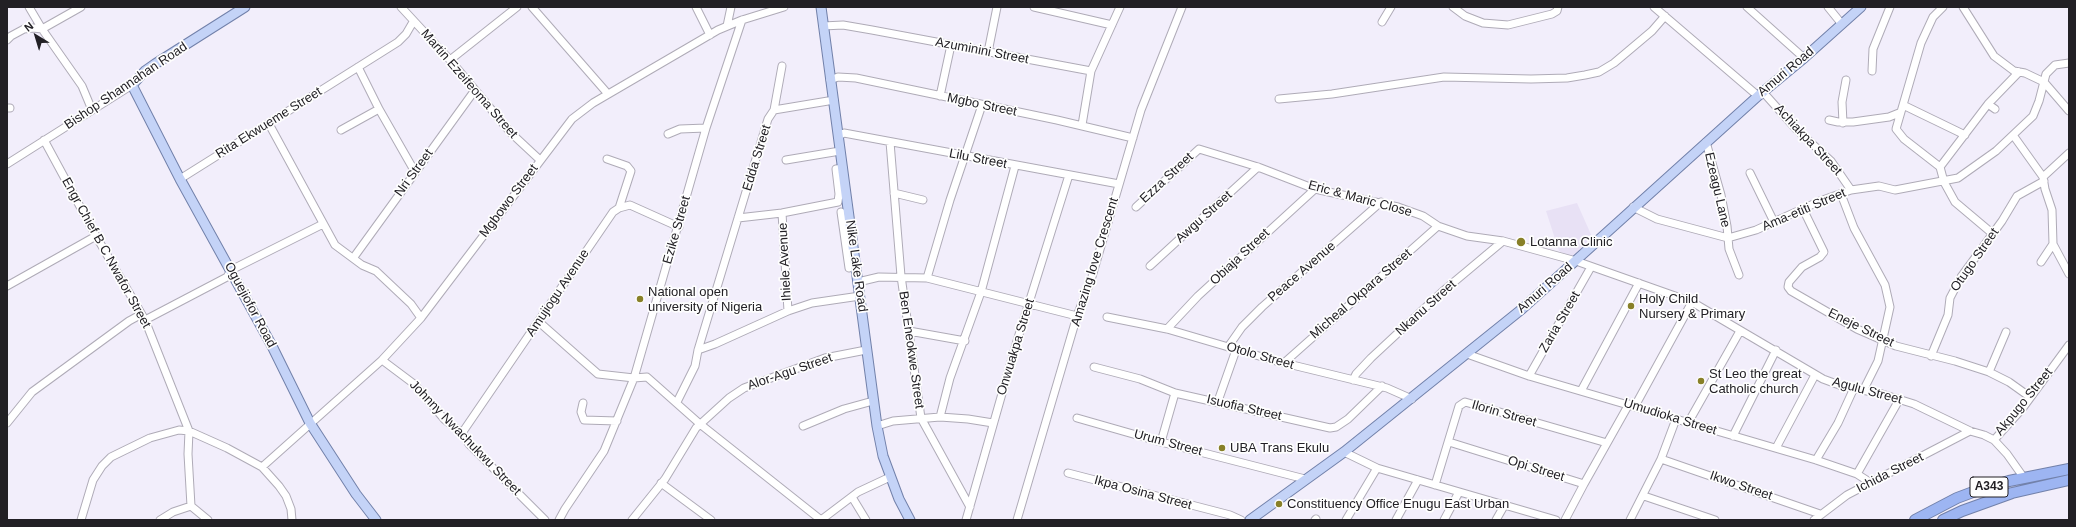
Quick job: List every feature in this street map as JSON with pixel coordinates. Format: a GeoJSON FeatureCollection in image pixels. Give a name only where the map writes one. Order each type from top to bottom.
{"type":"FeatureCollection","features":[{"type":"Feature","properties":{"kind":"highway","name":"A343"},"geometry":{"type":"LineString","coordinates":[[1915,520],[1957,498],[2024,478],[2069,469]]}},
{"type":"Feature","properties":{"kind":"highway","name":"A343"},"geometry":{"type":"LineString","coordinates":[[1943,520],[1962,511],[2012,493],[2069,480]]}},
{"type":"Feature","properties":{"kind":"main road","name":"Bishop Shannahan Road"},"geometry":{"type":"LineString","coordinates":[[132,85],[150,67],[245,7]]}},
{"type":"Feature","properties":{"kind":"main road","name":"Nike Lake Road"},"geometry":{"type":"LineString","coordinates":[[821,7],[843,168],[845,214],[858,282],[877,426],[883,456],[890,477],[910,520]]}},
{"type":"Feature","properties":{"kind":"main road","name":"Amuri Road"},"geometry":{"type":"LineString","coordinates":[[1250,520],[1344,452],[1467,354],[1571,260],[1861,7]]}},
{"type":"Feature","properties":{"kind":"main road","name":"Oguejiofor Road"},"geometry":{"type":"LineString","coordinates":[[132,85],[180,179],[231,270],[310,423],[356,494],[376,520]]}},
{"type":"Feature","properties":{"kind":"street"},"geometry":{"type":"LineString","coordinates":[[29,7],[42,29],[82,86],[92,110]]}},
{"type":"Feature","properties":{"kind":"street"},"geometry":{"type":"LineString","coordinates":[[7,40],[24,29],[42,29],[81,7]]}},
{"type":"Feature","properties":{"kind":"street","name":"Martin Ezeifeoma Street"},"geometry":{"type":"LineString","coordinates":[[401,7],[450,60],[512,133],[540,160]]}},
{"type":"Feature","properties":{"kind":"street"},"geometry":{"type":"LineString","coordinates":[[450,60],[517,7]]}},
{"type":"Feature","properties":{"kind":"street"},"geometry":{"type":"LineString","coordinates":[[696,7],[710,35]]}},
{"type":"Feature","properties":{"kind":"street"},"geometry":{"type":"LineString","coordinates":[[727,26],[731,7]]}},
{"type":"Feature","properties":{"kind":"street","name":"Mgbowo Street"},"geometry":{"type":"LineString","coordinates":[[262,467],[382,360],[421,318],[572,118],[608,94],[727,26],[784,7]]}},
{"type":"Feature","properties":{"kind":"street"},"geometry":{"type":"LineString","coordinates":[[988,52],[997,7]]}},
{"type":"Feature","properties":{"kind":"street"},"geometry":{"type":"LineString","coordinates":[[1034,7],[1112,25]]}},
{"type":"Feature","properties":{"kind":"street"},"geometry":{"type":"LineString","coordinates":[[1082,126],[1091,71],[1120,7]]}},
{"type":"Feature","properties":{"kind":"street","name":"Amazing love Crescent"},"geometry":{"type":"LineString","coordinates":[[1017,520],[1076,316],[1091,280],[1145,100],[1182,7]]}},
{"type":"Feature","properties":{"kind":"street"},"geometry":{"type":"LineString","coordinates":[[1382,22],[1391,7]]}},
{"type":"Feature","properties":{"kind":"street"},"geometry":{"type":"LineString","coordinates":[[1453,7],[1465,16],[1483,23],[1508,25],[1552,14],[1557,11],[1558,7]]}},
{"type":"Feature","properties":{"kind":"street"},"geometry":{"type":"LineString","coordinates":[[1747,7],[1804,58]]}},
{"type":"Feature","properties":{"kind":"street"},"geometry":{"type":"LineString","coordinates":[[1828,7],[1841,23]]}},
{"type":"Feature","properties":{"kind":"street"},"geometry":{"type":"LineString","coordinates":[[1872,71],[1873,49],[1890,7]]}},
{"type":"Feature","properties":{"kind":"street"},"geometry":{"type":"LineString","coordinates":[[1943,7],[1933,18],[1921,43],[1903,105],[1899,113],[1896,129],[1904,140],[1940,167],[1944,182],[1955,202],[1993,234]]}},
{"type":"Feature","properties":{"kind":"street"},"geometry":{"type":"LineString","coordinates":[[1963,7],[1994,56],[2014,71],[2044,82],[2069,111]]}},
{"type":"Feature","properties":{"kind":"street"},"geometry":{"type":"LineString","coordinates":[[535,8],[608,94]]}},
{"type":"Feature","properties":{"kind":"street","name":"Achiakpa Street"},"geometry":{"type":"LineString","coordinates":[[1656,8],[1760,94],[1831,161],[1852,190]]}},
{"type":"Feature","properties":{"kind":"street"},"geometry":{"type":"LineString","coordinates":[[1279,99],[1332,94],[1444,77],[1531,79],[1568,78],[1600,72],[1614,63],[1652,31],[1665,16]]}},
{"type":"Feature","properties":{"kind":"street","name":"Ezike Street"},"geometry":{"type":"LineString","coordinates":[[559,520],[604,451],[634,378],[679,227],[706,128],[742,20]]}},
{"type":"Feature","properties":{"kind":"street","name":"Rita Ekwueme Street"},"geometry":{"type":"LineString","coordinates":[[180,179],[398,42],[406,34],[414,22]]}},
{"type":"Feature","properties":{"kind":"street","name":"Azuminini Street"},"geometry":{"type":"LineString","coordinates":[[823,26],[843,26],[872,30],[1091,71]]}},
{"type":"Feature","properties":{"kind":"street"},"geometry":{"type":"LineString","coordinates":[[940,96],[951,45]]}},
{"type":"Feature","properties":{"kind":"street","name":"Ama-etiti Street"},"geometry":{"type":"LineString","coordinates":[[1728,238],[1756,230],[1803,209],[1852,190],[1879,186],[1895,190],[1944,182],[1967,173],[2013,135],[2033,116],[2046,74],[2055,65],[2069,63]]}},
{"type":"Feature","properties":{"kind":"street"},"geometry":{"type":"LineString","coordinates":[[774,110],[782,66]]}},
{"type":"Feature","properties":{"kind":"street"},"geometry":{"type":"LineString","coordinates":[[358,67],[415,172]]}},
{"type":"Feature","properties":{"kind":"street"},"geometry":{"type":"LineString","coordinates":[[1940,167],[1988,104],[2019,72]]}},
{"type":"Feature","properties":{"kind":"street","name":"Mgbo Street"},"geometry":{"type":"LineString","coordinates":[[830,80],[838,77],[856,78],[1133,138]]}},
{"type":"Feature","properties":{"kind":"street"},"geometry":{"type":"LineString","coordinates":[[1843,122],[1842,102],[1846,80]]}},
{"type":"Feature","properties":{"kind":"street","name":"Bishop Shannahan Road"},"geometry":{"type":"LineString","coordinates":[[7,164],[46,142],[92,110],[132,85]]}},
{"type":"Feature","properties":{"kind":"street","name":"Nri Street"},"geometry":{"type":"LineString","coordinates":[[354,257],[475,90]]}},
{"type":"Feature","properties":{"kind":"street","name":"Edda Street"},"geometry":{"type":"LineString","coordinates":[[676,402],[695,366],[698,350],[768,119],[774,110],[834,100]]}},
{"type":"Feature","properties":{"kind":"street"},"geometry":{"type":"LineString","coordinates":[[1988,104],[1995,109]]}},
{"type":"Feature","properties":{"kind":"street"},"geometry":{"type":"LineString","coordinates":[[928,278],[982,105]]}},
{"type":"Feature","properties":{"kind":"street"},"geometry":{"type":"LineString","coordinates":[[1903,105],[1965,135]]}},
{"type":"Feature","properties":{"kind":"street"},"geometry":{"type":"LineString","coordinates":[[340,130],[380,109]]}},
{"type":"Feature","properties":{"kind":"street"},"geometry":{"type":"LineString","coordinates":[[1829,120],[1843,122],[1873,120],[1899,113]]}},
{"type":"Feature","properties":{"kind":"street"},"geometry":{"type":"LineString","coordinates":[[269,124],[335,245],[343,252],[354,257],[362,265],[381,276],[411,304],[421,318]]}},
{"type":"Feature","properties":{"kind":"street"},"geometry":{"type":"LineString","coordinates":[[668,134],[680,129],[706,128]]}},
{"type":"Feature","properties":{"kind":"street","name":"Lilu Street"},"geometry":{"type":"LineString","coordinates":[[839,136],[844,133],[1015,166],[1119,184]]}},
{"type":"Feature","properties":{"kind":"street"},"geometry":{"type":"LineString","coordinates":[[2013,135],[2044,179],[2052,210],[2053,244],[2069,274]]}},
{"type":"Feature","properties":{"kind":"street","name":"Engr Chief B C Nwafor Street"},"geometry":{"type":"LineString","coordinates":[[46,142],[96,236],[143,317],[189,431]]}},
{"type":"Feature","properties":{"kind":"street","name":"Ben Eneokwe Street"},"geometry":{"type":"LineString","coordinates":[[890,142],[901,276],[921,418],[970,507]]}},
{"type":"Feature","properties":{"kind":"street","name":"Ezeagu Lane"},"geometry":{"type":"LineString","coordinates":[[1706,142],[1721,195],[1727,226],[1729,249],[1739,275]]}},
{"type":"Feature","properties":{"kind":"street","name":"Eric & Maric Close"},"geometry":{"type":"LineString","coordinates":[[1199,149],[1258,167],[1315,189],[1380,202],[1423,216],[1438,226],[1467,236],[1503,241],[1571,260]]}},
{"type":"Feature","properties":{"kind":"street","name":"Ezza Street"},"geometry":{"type":"LineString","coordinates":[[1136,207],[1199,149]]}},
{"type":"Feature","properties":{"kind":"street"},"geometry":{"type":"LineString","coordinates":[[786,160],[840,151]]}},
{"type":"Feature","properties":{"kind":"street","name":"Otugo Street"},"geometry":{"type":"LineString","coordinates":[[1931,356],[1948,315],[1950,298],[1954,288],[1993,234],[2017,196],[2044,179],[2069,153]]}},
{"type":"Feature","properties":{"kind":"street"},"geometry":{"type":"LineString","coordinates":[[607,159],[627,166],[631,171],[618,208]]}},
{"type":"Feature","properties":{"kind":"street"},"geometry":{"type":"LineString","coordinates":[[940,417],[949,383],[982,292],[1015,166]]}},
{"type":"Feature","properties":{"kind":"street","name":"Awgu Street"},"geometry":{"type":"LineString","coordinates":[[1150,266],[1258,167]]}},
{"type":"Feature","properties":{"kind":"street"},"geometry":{"type":"LineString","coordinates":[[843,168],[836,169],[839,194],[838,202],[845,214],[849,268]]}},
{"type":"Feature","properties":{"kind":"street"},"geometry":{"type":"LineString","coordinates":[[1750,173],[1774,222]]}},
{"type":"Feature","properties":{"kind":"street","name":"Onwuakpa Street"},"geometry":{"type":"LineString","coordinates":[[966,520],[993,423],[1069,175]]}},
{"type":"Feature","properties":{"kind":"street","name":"Obiaja Street"},"geometry":{"type":"LineString","coordinates":[[1167,328],[1209,285],[1315,189]]}},
{"type":"Feature","properties":{"kind":"street"},"geometry":{"type":"LineString","coordinates":[[894,193],[923,200]]}},
{"type":"Feature","properties":{"kind":"street"},"geometry":{"type":"LineString","coordinates":[[1841,194],[1854,228],[1889,294],[1889,318],[1878,360],[1864,389]]}},
{"type":"Feature","properties":{"kind":"street"},"geometry":{"type":"LineString","coordinates":[[738,218],[782,213],[838,202]]}},
{"type":"Feature","properties":{"kind":"street","name":"Peace Avenue"},"geometry":{"type":"LineString","coordinates":[[1228,347],[1242,327],[1262,307],[1380,202]]}},
{"type":"Feature","properties":{"kind":"street"},"geometry":{"type":"LineString","coordinates":[[618,208],[630,205],[679,227]]}},
{"type":"Feature","properties":{"kind":"street"},"geometry":{"type":"LineString","coordinates":[[1633,207],[1657,219],[1728,238]]}},
{"type":"Feature","properties":{"kind":"street","name":"Amujiogu Avenue"},"geometry":{"type":"LineString","coordinates":[[462,433],[613,212],[618,208]]}},
{"type":"Feature","properties":{"kind":"street","name":"Eneje Street"},"geometry":{"type":"LineString","coordinates":[[1803,209],[1824,252],[1802,267],[1789,282],[1788,287],[1791,291],[1825,311],[1896,346],[1955,361],[1989,372],[2009,382],[2030,397]]}},
{"type":"Feature","properties":{"kind":"street","name":"Ihiele Avenue"},"geometry":{"type":"LineString","coordinates":[[782,213],[788,311]]}},
{"type":"Feature","properties":{"kind":"street"},"geometry":{"type":"LineString","coordinates":[[7,423],[32,392],[129,321],[143,317],[227,277],[231,270],[323,224]]}},
{"type":"Feature","properties":{"kind":"street","name":"Micheal Okpara Street"},"geometry":{"type":"LineString","coordinates":[[1284,362],[1438,226]]}},
{"type":"Feature","properties":{"kind":"street"},"geometry":{"type":"LineString","coordinates":[[7,286],[96,236]]}},
{"type":"Feature","properties":{"kind":"street","name":"Nkanu Street"},"geometry":{"type":"LineString","coordinates":[[1353,380],[1356,374],[1371,358],[1442,292],[1503,241]]}},
{"type":"Feature","properties":{"kind":"street"},"geometry":{"type":"LineString","coordinates":[[2041,262],[2053,244]]}},
{"type":"Feature","properties":{"kind":"street","name":"Agulu Street"},"geometry":{"type":"LineString","coordinates":[[1571,260],[1692,302],[1740,331],[1776,350],[1815,375],[1842,386],[1864,389],[1914,404],[1970,431],[1984,435],[1994,440],[2007,454],[2024,478]]}},
{"type":"Feature","properties":{"kind":"street","name":"Zaria Street"},"geometry":{"type":"LineString","coordinates":[[1529,376],[1591,268]]}},
{"type":"Feature","properties":{"kind":"street"},"geometry":{"type":"LineString","coordinates":[[858,282],[879,277],[901,276],[928,278],[1076,316]]}},
{"type":"Feature","properties":{"kind":"street"},"geometry":{"type":"LineString","coordinates":[[1581,391],[1639,283]]}},
{"type":"Feature","properties":{"kind":"street"},"geometry":{"type":"LineString","coordinates":[[698,350],[716,344],[788,311],[812,304],[860,296]]}},
{"type":"Feature","properties":{"kind":"street"},"geometry":{"type":"LineString","coordinates":[[1584,484],[1692,302]]}},
{"type":"Feature","properties":{"kind":"street","name":"Otolo Street"},"geometry":{"type":"LineString","coordinates":[[1107,317],[1167,328],[1236,350],[1382,386],[1412,399]]}},
{"type":"Feature","properties":{"kind":"street"},"geometry":{"type":"LineString","coordinates":[[539,322],[598,374],[634,378],[648,377],[700,424],[715,434],[821,520],[858,492],[890,477]]}},
{"type":"Feature","properties":{"kind":"street"},"geometry":{"type":"LineString","coordinates":[[909,331],[965,341]]}},
{"type":"Feature","properties":{"kind":"street"},"geometry":{"type":"LineString","coordinates":[[1688,423],[1740,331]]}},
{"type":"Feature","properties":{"kind":"street"},"geometry":{"type":"LineString","coordinates":[[1989,372],[2006,332]]}},
{"type":"Feature","properties":{"kind":"street","name":"Akpugo Street"},"geometry":{"type":"LineString","coordinates":[[1994,440],[2011,423],[2069,345]]}},
{"type":"Feature","properties":{"kind":"street","name":"Alor-Agu Street"},"geometry":{"type":"LineString","coordinates":[[632,520],[662,483],[700,424],[729,398],[744,388],[825,358],[866,350]]}},
{"type":"Feature","properties":{"kind":"street"},"geometry":{"type":"LineString","coordinates":[[1218,401],[1236,350]]}},
{"type":"Feature","properties":{"kind":"street"},"geometry":{"type":"LineString","coordinates":[[1733,436],[1776,350]]}},
{"type":"Feature","properties":{"kind":"street","name":"Umudioka Street"},"geometry":{"type":"LineString","coordinates":[[1467,354],[1529,376],[1816,460],[1857,474],[1871,483]]}},
{"type":"Feature","properties":{"kind":"street","name":"Johnny Nwachukwu Street"},"geometry":{"type":"LineString","coordinates":[[382,360],[414,384],[445,420],[462,433],[469,444],[545,520]]}},
{"type":"Feature","properties":{"kind":"street","name":"Isuofia Street"},"geometry":{"type":"LineString","coordinates":[[1094,366],[1140,379],[1176,393],[1218,401],[1333,428],[1348,419],[1382,386]]}},
{"type":"Feature","properties":{"kind":"street"},"geometry":{"type":"LineString","coordinates":[[1776,448],[1815,375]]}},
{"type":"Feature","properties":{"kind":"street"},"geometry":{"type":"LineString","coordinates":[[1816,460],[1838,423],[1854,388]]}},
{"type":"Feature","properties":{"kind":"street"},"geometry":{"type":"LineString","coordinates":[[1161,442],[1176,393]]}},
{"type":"Feature","properties":{"kind":"street"},"geometry":{"type":"LineString","coordinates":[[1857,474],[1899,400]]}},
{"type":"Feature","properties":{"kind":"street"},"geometry":{"type":"LineString","coordinates":[[803,426],[844,409],[873,401]]}},
{"type":"Feature","properties":{"kind":"street","name":"Ilorin Street"},"geometry":{"type":"LineString","coordinates":[[1435,485],[1459,406],[1465,402],[1607,443]]}},
{"type":"Feature","properties":{"kind":"street"},"geometry":{"type":"LineString","coordinates":[[583,403],[581,412],[584,420],[617,421]]}},
{"type":"Feature","properties":{"kind":"street"},"geometry":{"type":"LineString","coordinates":[[877,426],[893,421],[940,417],[968,418],[993,423]]}},
{"type":"Feature","properties":{"kind":"street","name":"Urum Street"},"geometry":{"type":"LineString","coordinates":[[1077,418],[1161,442],[1305,479]]}},
{"type":"Feature","properties":{"kind":"street"},"geometry":{"type":"LineString","coordinates":[[1630,520],[1644,496],[1661,459],[1676,419]]}},
{"type":"Feature","properties":{"kind":"street"},"geometry":{"type":"LineString","coordinates":[[81,520],[93,480],[102,466],[111,457],[150,438],[179,430],[189,431],[227,448],[262,467],[286,496],[291,509],[292,520]]}},
{"type":"Feature","properties":{"kind":"street"},"geometry":{"type":"LineString","coordinates":[[189,431],[188,454],[192,506],[208,520]]}},
{"type":"Feature","properties":{"kind":"street","name":"Ichida Street"},"geometry":{"type":"LineString","coordinates":[[1814,520],[1847,495],[1970,431]]}},
{"type":"Feature","properties":{"kind":"street","name":"Opi Street"},"geometry":{"type":"LineString","coordinates":[[1449,442],[1584,484],[1565,520]]}},
{"type":"Feature","properties":{"kind":"street"},"geometry":{"type":"LineString","coordinates":[[1344,452],[1377,468],[1543,518],[1556,520]]}},
{"type":"Feature","properties":{"kind":"street","name":"Ikwo Street"},"geometry":{"type":"LineString","coordinates":[[1661,459],[1820,514]]}},
{"type":"Feature","properties":{"kind":"street"},"geometry":{"type":"LineString","coordinates":[[1346,520],[1377,468]]}},
{"type":"Feature","properties":{"kind":"street","name":"Ikpa Osina Street"},"geometry":{"type":"LineString","coordinates":[[1068,473],[1116,484],[1230,515],[1241,520]]}},
{"type":"Feature","properties":{"kind":"street"},"geometry":{"type":"LineString","coordinates":[[1396,520],[1418,480]]}},
{"type":"Feature","properties":{"kind":"street"},"geometry":{"type":"LineString","coordinates":[[662,483],[711,520]]}},
{"type":"Feature","properties":{"kind":"street"},"geometry":{"type":"LineString","coordinates":[[1444,520],[1459,492]]}},
{"type":"Feature","properties":{"kind":"street"},"geometry":{"type":"LineString","coordinates":[[1644,496],[1715,520]]}},
{"type":"Feature","properties":{"kind":"street"},"geometry":{"type":"LineString","coordinates":[[852,497],[866,520]]}},
{"type":"Feature","properties":{"kind":"street"},"geometry":{"type":"LineString","coordinates":[[160,520],[177,509],[192,506]]}},
{"type":"Feature","properties":{"kind":"street"},"geometry":{"type":"LineString","coordinates":[[1496,520],[1504,506]]}},
{"type":"Feature","properties":{"kind":"shaded area"},"geometry":{"type":"Polygon","coordinates":[[[1577,203],[1593,239],[1571,257],[1559,251],[1546,211],[1577,203]]]}},
{"type":"Feature","properties":{"kind":"place","name":"Lotanna Clinic"},"geometry":{"type":"Point","coordinates":[1521,242]}},
{"type":"Feature","properties":{"kind":"place","name":"National open university of Nigeria"},"geometry":{"type":"Point","coordinates":[640,299]}},
{"type":"Feature","properties":{"kind":"place","name":"Holy Child Nursery & Primary"},"geometry":{"type":"Point","coordinates":[1631,306]}},
{"type":"Feature","properties":{"kind":"place","name":"St Leo the great Catholic church"},"geometry":{"type":"Point","coordinates":[1701,381]}},
{"type":"Feature","properties":{"kind":"place","name":"UBA Trans Ekulu"},"geometry":{"type":"Point","coordinates":[1222,448]}},
{"type":"Feature","properties":{"kind":"place","name":"Constituency Office Enugu East Urban"},"geometry":{"type":"Point","coordinates":[1279,504]}}]}
